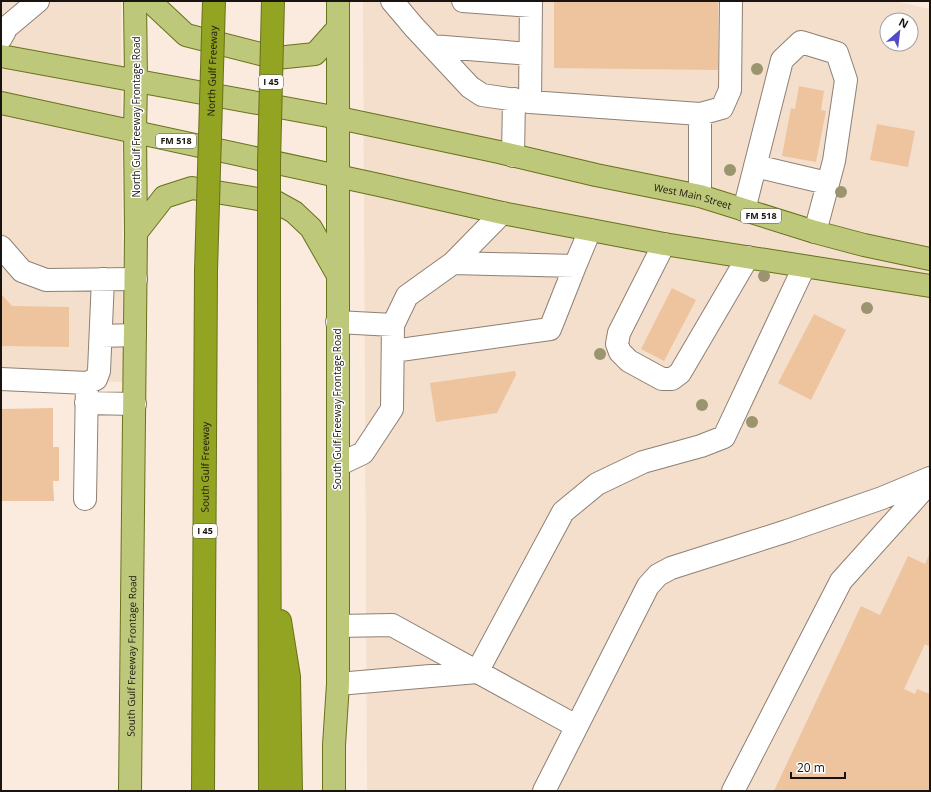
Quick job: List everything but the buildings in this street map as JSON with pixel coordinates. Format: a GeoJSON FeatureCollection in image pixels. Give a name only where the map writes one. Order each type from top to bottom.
{"type":"FeatureCollection","features":[{"type":"Feature","properties":{"kind":"highway","name":"North Gulf Freeway"},"geometry":{"type":"LineString","coordinates":[[210,142],[214,1]]}},
{"type":"Feature","properties":{"kind":"highway","name":"I 45"},"geometry":{"type":"LineString","coordinates":[[270,791],[269,288],[273,1]]}},
{"type":"Feature","properties":{"kind":"highway","name":"South Gulf Freeway"},"geometry":{"type":"LineString","coordinates":[[203,791],[206,271],[210,142]]}},
{"type":"Feature","properties":{"kind":"highway"},"geometry":{"type":"LineString","coordinates":[[269,541],[289,677],[291,791]]}},
{"type":"Feature","properties":{"kind":"main road","name":"North Gulf Freeway Frontage Road"},"geometry":{"type":"LineString","coordinates":[[135,1],[129,80],[135,132],[136,234]]}},
{"type":"Feature","properties":{"kind":"main road"},"geometry":{"type":"LineString","coordinates":[[153,1],[155,6],[186,35],[276,58],[315,54],[338,28],[338,1]]}},
{"type":"Feature","properties":{"kind":"main road","name":"South Gulf Freeway Frontage Road"},"geometry":{"type":"LineString","coordinates":[[334,791],[334,745],[338,684],[338,28]]}},
{"type":"Feature","properties":{"kind":"main road","name":"FM 518"},"geometry":{"type":"LineString","coordinates":[[1,56],[339,118],[506,154]]}},
{"type":"Feature","properties":{"kind":"main road","name":"FM 518"},"geometry":{"type":"LineString","coordinates":[[1,103],[502,213],[664,244],[930,286]]}},
{"type":"Feature","properties":{"kind":"main road","name":"West Main Street"},"geometry":{"type":"LineString","coordinates":[[506,154],[700,196],[815,232],[864,245],[930,259]]}},
{"type":"Feature","properties":{"kind":"main road"},"geometry":{"type":"LineString","coordinates":[[136,234],[164,196],[192,188],[276,202],[294,212],[311,228],[337,274]]}},
{"type":"Feature","properties":{"kind":"main road","name":"South Gulf Freeway Frontage Road"},"geometry":{"type":"LineString","coordinates":[[130,791],[136,234]]}},
{"type":"Feature","properties":{"kind":"lane"},"geometry":{"type":"LineString","coordinates":[[1,38],[7,27],[38,1]]}},
{"type":"Feature","properties":{"kind":"lane"},"geometry":{"type":"LineString","coordinates":[[392,1],[470,87],[482,95],[522,100],[700,114],[722,108],[730,90],[731,1]]}},
{"type":"Feature","properties":{"kind":"lane"},"geometry":{"type":"LineString","coordinates":[[463,1],[531,4],[530,54],[522,100],[506,154]]}},
{"type":"Feature","properties":{"kind":"lane"},"geometry":{"type":"LineString","coordinates":[[744,210],[782,60],[801,42],[837,53],[846,80],[834,160],[815,232]]}},
{"type":"Feature","properties":{"kind":"lane"},"geometry":{"type":"LineString","coordinates":[[432,46],[530,54]]}},
{"type":"Feature","properties":{"kind":"lane"},"geometry":{"type":"LineString","coordinates":[[700,114],[700,196]]}},
{"type":"Feature","properties":{"kind":"lane"},"geometry":{"type":"LineString","coordinates":[[755,166],[827,183]]}},
{"type":"Feature","properties":{"kind":"lane"},"geometry":{"type":"LineString","coordinates":[[338,466],[363,453],[392,409],[393,325],[407,296],[453,263],[502,213]]}},
{"type":"Feature","properties":{"kind":"lane"},"geometry":{"type":"LineString","coordinates":[[393,351],[550,329],[590,230]]}},
{"type":"Feature","properties":{"kind":"lane"},"geometry":{"type":"LineString","coordinates":[[664,244],[619,333],[617,344],[620,352],[629,361],[662,379],[672,379],[680,373],[748,257]]}},
{"type":"Feature","properties":{"kind":"lane"},"geometry":{"type":"LineString","coordinates":[[1,247],[22,272],[46,280],[136,279]]}},
{"type":"Feature","properties":{"kind":"lane"},"geometry":{"type":"LineString","coordinates":[[453,263],[576,266]]}},
{"type":"Feature","properties":{"kind":"lane"},"geometry":{"type":"LineString","coordinates":[[477,672],[563,512],[597,484],[643,462],[700,446],[724,437],[804,266]]}},
{"type":"Feature","properties":{"kind":"lane"},"geometry":{"type":"LineString","coordinates":[[85,499],[87,393],[96,379],[99,370],[103,280]]}},
{"type":"Feature","properties":{"kind":"lane"},"geometry":{"type":"LineString","coordinates":[[337,322],[393,325]]}},
{"type":"Feature","properties":{"kind":"lane"},"geometry":{"type":"LineString","coordinates":[[101,336],[135,335]]}},
{"type":"Feature","properties":{"kind":"lane"},"geometry":{"type":"LineString","coordinates":[[1,379],[87,393],[135,404]]}},
{"type":"Feature","properties":{"kind":"lane"},"geometry":{"type":"LineString","coordinates":[[544,791],[648,586],[658,575],[671,568],[787,531],[896,493],[930,478]]}},
{"type":"Feature","properties":{"kind":"lane"},"geometry":{"type":"LineString","coordinates":[[733,791],[842,581],[930,482]]}},
{"type":"Feature","properties":{"kind":"lane"},"geometry":{"type":"LineString","coordinates":[[338,626],[392,625],[576,726]]}},
{"type":"Feature","properties":{"kind":"lane"},"geometry":{"type":"LineString","coordinates":[[338,684],[477,672]]}},
{"type":"Feature","properties":{"kind":"shaded area"},"geometry":{"type":"Polygon","coordinates":[[[1,1],[121,1],[123,382],[1,379],[1,1]]]}},
{"type":"Feature","properties":{"kind":"shaded area"},"geometry":{"type":"Polygon","coordinates":[[[363,1],[894,1],[930,9],[930,791],[367,791],[363,1]]]}}]}
